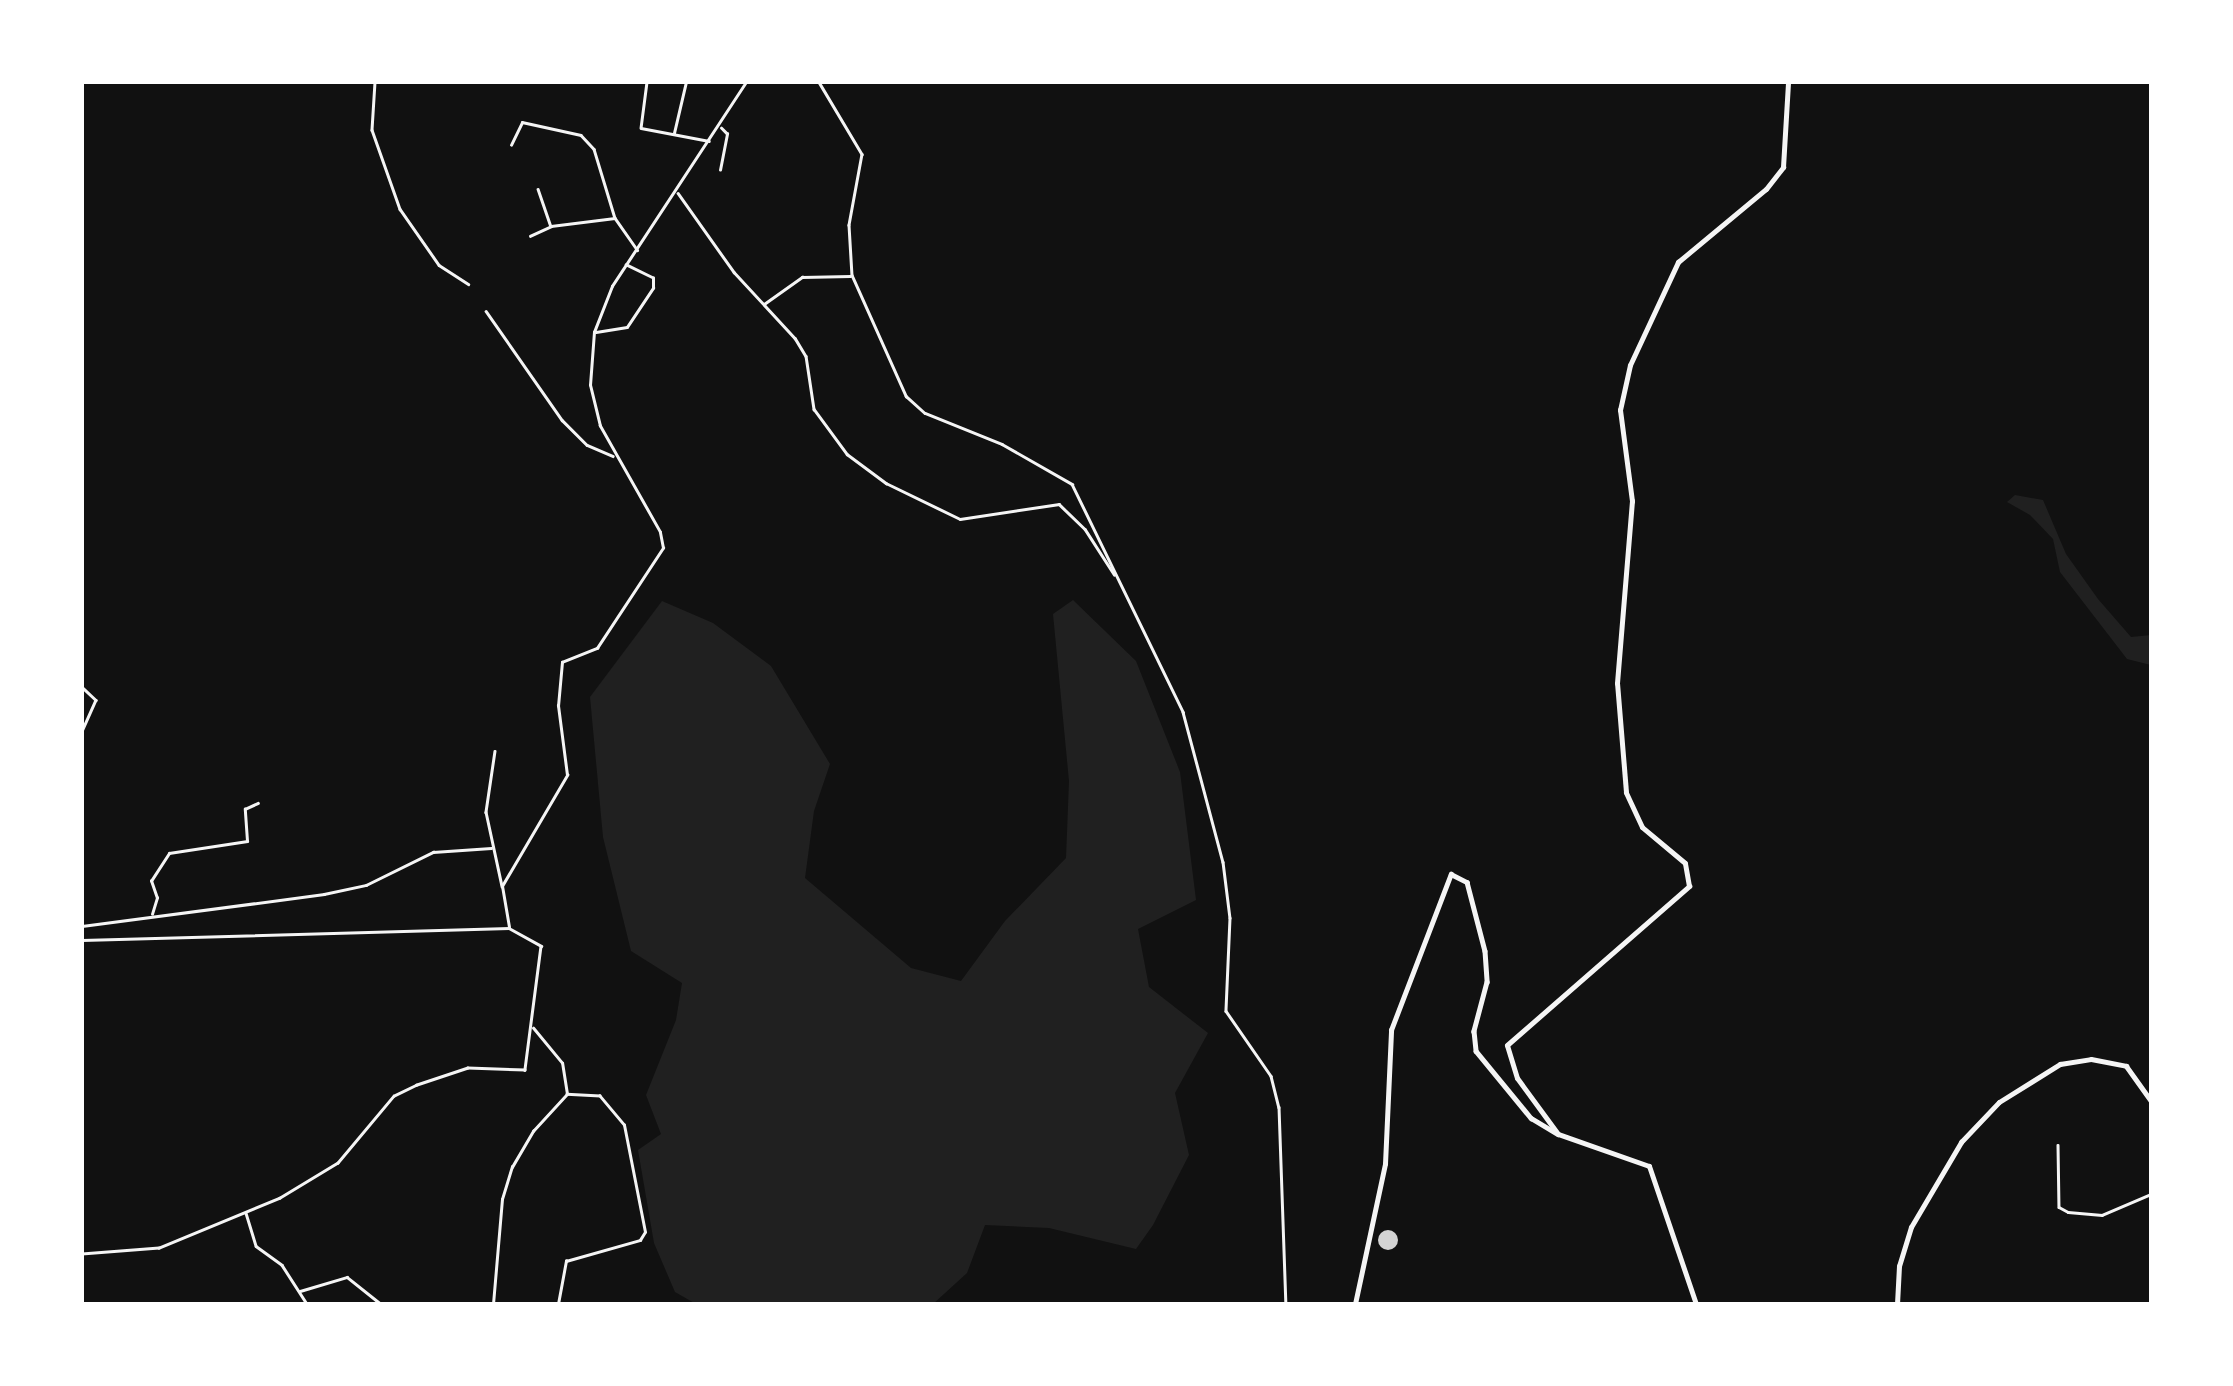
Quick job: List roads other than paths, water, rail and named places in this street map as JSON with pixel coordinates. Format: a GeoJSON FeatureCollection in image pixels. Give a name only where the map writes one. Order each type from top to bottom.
{"type":"FeatureCollection","features":[{"type":"Feature","properties":{"kind":"highway"},"geometry":{"type":"LineString","coordinates":[[1696,1304],[1649,1166],[1558,1134],[1508,1062],[1509,1039],[1685,894],[1690,877],[1682,859],[1634,817],[1623,771],[1618,668],[1632,501],[1620,410],[1625,379],[1678,262],[1780,172],[1788,146],[1783,100],[1788,82]]}},
{"type":"Feature","properties":{"kind":"highway"},"geometry":{"type":"LineString","coordinates":[[1897,1304],[1899,1266],[1911,1227],[1961,1143],[1999,1102],[2060,1064],[2091,1059],[2126,1066],[2151,1101]]}},
{"type":"Feature","properties":{"kind":"main road"},"geometry":{"type":"LineString","coordinates":[[1354,1304],[1384,1173],[1391,1030],[1451,874],[1468,882],[1485,951],[1487,982],[1474,1031],[1476,1051],[1531,1118],[1558,1134]]}},
{"type":"Feature","properties":{"kind":"street"},"geometry":{"type":"LineString","coordinates":[[374,82],[372,130],[400,209],[439,265],[468,284]]}},
{"type":"Feature","properties":{"kind":"street"},"geometry":{"type":"LineString","coordinates":[[647,82],[641,128],[709,141]]}},
{"type":"Feature","properties":{"kind":"street"},"geometry":{"type":"LineString","coordinates":[[674,133],[686,82]]}},
{"type":"Feature","properties":{"kind":"street"},"geometry":{"type":"LineString","coordinates":[[502,886],[567,775],[558,706],[562,662],[597,648],[660,558],[660,532],[613,456],[590,385],[594,332],[626,265],[720,127],[746,82]]}},
{"type":"Feature","properties":{"kind":"street"},"geometry":{"type":"LineString","coordinates":[[819,82],[862,154],[849,225],[852,275],[906,396],[925,413],[1002,444],[1072,484],[1183,712],[1217,835],[1230,918],[1226,1011],[1270,1076],[1279,1107],[1286,1304]]}},
{"type":"Feature","properties":{"kind":"street"},"geometry":{"type":"LineString","coordinates":[[511,145],[522,122],[581,135],[594,149],[615,218],[637,250]]}},
{"type":"Feature","properties":{"kind":"street"},"geometry":{"type":"LineString","coordinates":[[720,127],[727,134],[720,170]]}},
{"type":"Feature","properties":{"kind":"street"},"geometry":{"type":"LineString","coordinates":[[538,189],[551,226]]}},
{"type":"Feature","properties":{"kind":"street"},"geometry":{"type":"LineString","coordinates":[[677,192],[806,356],[814,410],[847,454],[886,483],[960,519],[1059,504],[1085,529],[1116,576]]}},
{"type":"Feature","properties":{"kind":"street"},"geometry":{"type":"LineString","coordinates":[[530,236],[551,226],[615,218]]}},
{"type":"Feature","properties":{"kind":"street"},"geometry":{"type":"LineString","coordinates":[[594,332],[627,327],[653,288],[653,278],[626,265]]}},
{"type":"Feature","properties":{"kind":"street"},"geometry":{"type":"LineString","coordinates":[[764,304],[802,277],[852,275]]}},
{"type":"Feature","properties":{"kind":"street"},"geometry":{"type":"LineString","coordinates":[[486,311],[562,421],[587,445],[613,456]]}},
{"type":"Feature","properties":{"kind":"street"},"geometry":{"type":"LineString","coordinates":[[82,687],[96,700],[82,731]]}},
{"type":"Feature","properties":{"kind":"street"},"geometry":{"type":"LineString","coordinates":[[495,751],[486,803],[491,848],[502,886],[509,928]]}},
{"type":"Feature","properties":{"kind":"street"},"geometry":{"type":"LineString","coordinates":[[152,914],[157,898],[151,881],[169,853],[247,841],[246,809],[258,803]]}},
{"type":"Feature","properties":{"kind":"street"},"geometry":{"type":"LineString","coordinates":[[82,926],[152,914],[324,894],[366,885],[433,852],[491,848]]}},
{"type":"Feature","properties":{"kind":"street"},"geometry":{"type":"LineString","coordinates":[[82,940],[509,928],[541,946],[533,1028],[525,1070],[468,1068],[401,1091],[338,1163],[246,1213],[159,1248],[82,1254]]}},
{"type":"Feature","properties":{"kind":"street"},"geometry":{"type":"LineString","coordinates":[[533,1028],[562,1063],[567,1094]]}},
{"type":"Feature","properties":{"kind":"street"},"geometry":{"type":"LineString","coordinates":[[493,1304],[502,1199],[512,1167],[533,1131],[567,1094]]}},
{"type":"Feature","properties":{"kind":"street"},"geometry":{"type":"LineString","coordinates":[[558,1304],[566,1261],[640,1240],[645,1232],[624,1125],[600,1096],[567,1094]]}},
{"type":"Feature","properties":{"kind":"street"},"geometry":{"type":"LineString","coordinates":[[2058,1145],[2059,1208],[2068,1212],[2102,1215],[2151,1194]]}},
{"type":"Feature","properties":{"kind":"street"},"geometry":{"type":"LineString","coordinates":[[246,1213],[256,1246],[282,1265],[307,1304]]}},
{"type":"Feature","properties":{"kind":"street"},"geometry":{"type":"LineString","coordinates":[[300,1291],[347,1277],[381,1304]]}}]}
